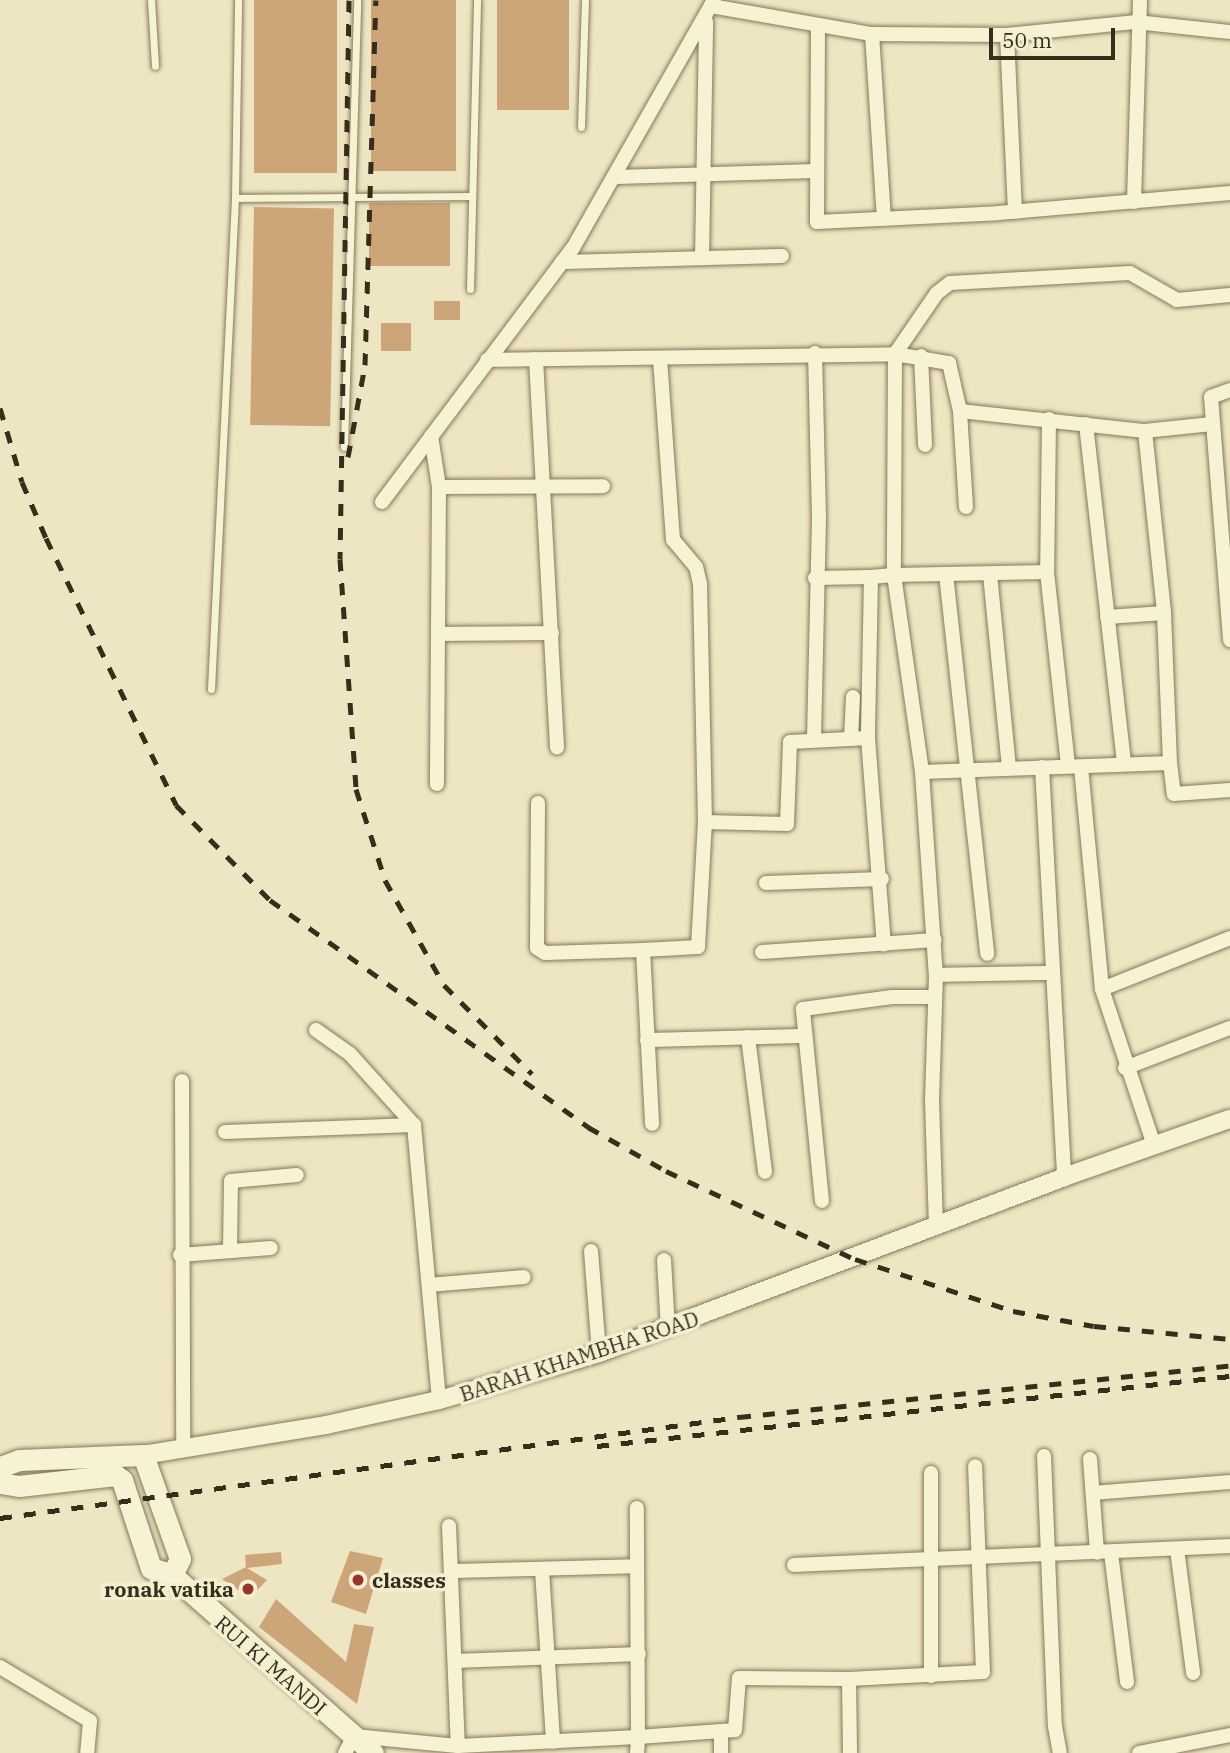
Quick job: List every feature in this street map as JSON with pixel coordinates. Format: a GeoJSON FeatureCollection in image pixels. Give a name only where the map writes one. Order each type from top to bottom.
{"type":"FeatureCollection","features":[{"type":"Feature","properties":{"kind":"main road"},"geometry":{"type":"LineString","coordinates":[[0,1467],[19,1460],[143,1455],[180,1559],[172,1576],[151,1568],[122,1480],[115,1475],[19,1486],[0,1483]]}},
{"type":"Feature","properties":{"kind":"main road","name":"RUI KI MANDI"},"geometry":{"type":"LineString","coordinates":[[172,1576],[349,1745],[373,1753]]}},
{"type":"Feature","properties":{"kind":"street"},"geometry":{"type":"LineString","coordinates":[[1135,202],[1136,22],[1140,0]]}},
{"type":"Feature","properties":{"kind":"street"},"geometry":{"type":"LineString","coordinates":[[710,7],[872,34],[1007,35],[1136,22],[1230,32]]}},
{"type":"Feature","properties":{"kind":"street"},"geometry":{"type":"LineString","coordinates":[[702,258],[710,7]]}},
{"type":"Feature","properties":{"kind":"street"},"geometry":{"type":"LineString","coordinates":[[382,502],[562,262],[615,177],[710,7]]}},
{"type":"Feature","properties":{"kind":"street"},"geometry":{"type":"LineString","coordinates":[[818,25],[817,222],[1015,212],[1230,194]]}},
{"type":"Feature","properties":{"kind":"street"},"geometry":{"type":"LineString","coordinates":[[872,34],[884,219]]}},
{"type":"Feature","properties":{"kind":"street"},"geometry":{"type":"LineString","coordinates":[[1007,35],[1015,212]]}},
{"type":"Feature","properties":{"kind":"street"},"geometry":{"type":"LineString","coordinates":[[615,177],[816,171]]}},
{"type":"Feature","properties":{"kind":"street"},"geometry":{"type":"LineString","coordinates":[[562,262],[782,256]]}},
{"type":"Feature","properties":{"kind":"street"},"geometry":{"type":"LineString","coordinates":[[936,1227],[935,940],[922,772],[894,576],[895,354],[937,293],[950,283],[1130,273],[1177,300],[1230,295]]}},
{"type":"Feature","properties":{"kind":"street"},"geometry":{"type":"LineString","coordinates":[[487,360],[660,359],[815,353],[921,356],[951,366],[960,411],[966,507]]}},
{"type":"Feature","properties":{"kind":"street"},"geometry":{"type":"LineString","coordinates":[[814,739],[815,578],[819,517],[815,353]]}},
{"type":"Feature","properties":{"kind":"street"},"geometry":{"type":"LineString","coordinates":[[921,356],[925,445]]}},
{"type":"Feature","properties":{"kind":"street"},"geometry":{"type":"LineString","coordinates":[[536,359],[557,747]]}},
{"type":"Feature","properties":{"kind":"street"},"geometry":{"type":"LineString","coordinates":[[538,803],[539,952],[698,947],[705,822],[700,584],[693,562],[673,540],[660,359]]}},
{"type":"Feature","properties":{"kind":"street"},"geometry":{"type":"LineString","coordinates":[[1230,390],[1211,397],[1230,640]]}},
{"type":"Feature","properties":{"kind":"street"},"geometry":{"type":"LineString","coordinates":[[960,411],[1145,431],[1212,424]]}},
{"type":"Feature","properties":{"kind":"street"},"geometry":{"type":"LineString","coordinates":[[1049,419],[1048,572],[1102,989],[1125,1068],[1154,1145]]}},
{"type":"Feature","properties":{"kind":"street"},"geometry":{"type":"LineString","coordinates":[[1086,424],[1124,764]]}},
{"type":"Feature","properties":{"kind":"street"},"geometry":{"type":"LineString","coordinates":[[1145,431],[1164,613],[1170,763],[1174,794],[1230,790]]}},
{"type":"Feature","properties":{"kind":"street"},"geometry":{"type":"LineString","coordinates":[[431,436],[439,487],[437,784]]}},
{"type":"Feature","properties":{"kind":"street"},"geometry":{"type":"LineString","coordinates":[[439,487],[603,486]]}},
{"type":"Feature","properties":{"kind":"street"},"geometry":{"type":"LineString","coordinates":[[815,578],[1048,572]]}},
{"type":"Feature","properties":{"kind":"street"},"geometry":{"type":"LineString","coordinates":[[946,574],[970,770],[987,954]]}},
{"type":"Feature","properties":{"kind":"street"},"geometry":{"type":"LineString","coordinates":[[990,574],[1009,768]]}},
{"type":"Feature","properties":{"kind":"street"},"geometry":{"type":"LineString","coordinates":[[871,577],[868,737],[882,879],[884,944]]}},
{"type":"Feature","properties":{"kind":"street"},"geometry":{"type":"LineString","coordinates":[[1107,617],[1164,613]]}},
{"type":"Feature","properties":{"kind":"street"},"geometry":{"type":"LineString","coordinates":[[438,634],[552,633]]}},
{"type":"Feature","properties":{"kind":"street"},"geometry":{"type":"LineString","coordinates":[[851,739],[853,697]]}},
{"type":"Feature","properties":{"kind":"street"},"geometry":{"type":"LineString","coordinates":[[705,822],[787,824],[789,744],[814,739],[868,737]]}},
{"type":"Feature","properties":{"kind":"street"},"geometry":{"type":"LineString","coordinates":[[922,772],[1170,763]]}},
{"type":"Feature","properties":{"kind":"street"},"geometry":{"type":"LineString","coordinates":[[1042,767],[1064,1177]]}},
{"type":"Feature","properties":{"kind":"street"},"geometry":{"type":"LineString","coordinates":[[766,883],[882,879]]}},
{"type":"Feature","properties":{"kind":"street"},"geometry":{"type":"LineString","coordinates":[[1102,989],[1230,938]]}},
{"type":"Feature","properties":{"kind":"street"},"geometry":{"type":"LineString","coordinates":[[762,953],[935,940]]}},
{"type":"Feature","properties":{"kind":"street"},"geometry":{"type":"LineString","coordinates":[[643,950],[652,1124]]}},
{"type":"Feature","properties":{"kind":"street"},"geometry":{"type":"LineString","coordinates":[[936,975],[1051,972]]}},
{"type":"Feature","properties":{"kind":"street"},"geometry":{"type":"LineString","coordinates":[[822,1200],[801,1014],[806,1007],[935,997]]}},
{"type":"Feature","properties":{"kind":"street"},"geometry":{"type":"LineString","coordinates":[[1125,1068],[1230,1028]]}},
{"type":"Feature","properties":{"kind":"street"},"geometry":{"type":"LineString","coordinates":[[316,1030],[350,1054],[414,1125],[439,1400]]}},
{"type":"Feature","properties":{"kind":"street"},"geometry":{"type":"LineString","coordinates":[[647,1040],[803,1036]]}},
{"type":"Feature","properties":{"kind":"street"},"geometry":{"type":"LineString","coordinates":[[748,1037],[765,1172]]}},
{"type":"Feature","properties":{"kind":"street"},"geometry":{"type":"LineString","coordinates":[[181,1081],[183,1449]]}},
{"type":"Feature","properties":{"kind":"street","name":"BARAH KHAMBHA ROAD"},"geometry":{"type":"LineString","coordinates":[[143,1455],[326,1425],[439,1400],[599,1353],[1064,1177],[1230,1119]]}},
{"type":"Feature","properties":{"kind":"street"},"geometry":{"type":"LineString","coordinates":[[225,1132],[414,1125]]}},
{"type":"Feature","properties":{"kind":"street"},"geometry":{"type":"LineString","coordinates":[[230,1251],[231,1181],[297,1175]]}},
{"type":"Feature","properties":{"kind":"street"},"geometry":{"type":"LineString","coordinates":[[180,1255],[271,1248]]}},
{"type":"Feature","properties":{"kind":"street"},"geometry":{"type":"LineString","coordinates":[[590,1251],[599,1353]]}},
{"type":"Feature","properties":{"kind":"street"},"geometry":{"type":"LineString","coordinates":[[664,1260],[668,1329]]}},
{"type":"Feature","properties":{"kind":"street"},"geometry":{"type":"LineString","coordinates":[[429,1285],[524,1278]]}},
{"type":"Feature","properties":{"kind":"street"},"geometry":{"type":"LineString","coordinates":[[1044,1456],[1045,1556],[1055,1726],[1060,1753]]}},
{"type":"Feature","properties":{"kind":"street"},"geometry":{"type":"LineString","coordinates":[[1090,1459],[1093,1493],[1127,1682]]}},
{"type":"Feature","properties":{"kind":"street"},"geometry":{"type":"LineString","coordinates":[[349,1745],[458,1746],[721,1731],[736,1729],[739,1678],[849,1679],[983,1672],[975,1466]]}},
{"type":"Feature","properties":{"kind":"street"},"geometry":{"type":"LineString","coordinates":[[931,1473],[931,1676]]}},
{"type":"Feature","properties":{"kind":"street"},"geometry":{"type":"LineString","coordinates":[[1093,1493],[1230,1482]]}},
{"type":"Feature","properties":{"kind":"street"},"geometry":{"type":"LineString","coordinates":[[637,1508],[637,1753]]}},
{"type":"Feature","properties":{"kind":"street"},"geometry":{"type":"LineString","coordinates":[[449,1526],[458,1746]]}},
{"type":"Feature","properties":{"kind":"street"},"geometry":{"type":"LineString","coordinates":[[794,1565],[1230,1546]]}},
{"type":"Feature","properties":{"kind":"street"},"geometry":{"type":"LineString","coordinates":[[1177,1549],[1192,1673]]}},
{"type":"Feature","properties":{"kind":"street"},"geometry":{"type":"LineString","coordinates":[[452,1571],[636,1566]]}},
{"type":"Feature","properties":{"kind":"street"},"geometry":{"type":"LineString","coordinates":[[542,1570],[545,1658],[553,1742]]}},
{"type":"Feature","properties":{"kind":"street"},"geometry":{"type":"LineString","coordinates":[[455,1661],[639,1654]]}},
{"type":"Feature","properties":{"kind":"street"},"geometry":{"type":"LineString","coordinates":[[0,1667],[90,1721],[87,1753]]}},
{"type":"Feature","properties":{"kind":"street"},"geometry":{"type":"LineString","coordinates":[[849,1679],[850,1753]]}},
{"type":"Feature","properties":{"kind":"street"},"geometry":{"type":"LineString","coordinates":[[720,1753],[721,1731]]}},
{"type":"Feature","properties":{"kind":"street"},"geometry":{"type":"LineString","coordinates":[[1139,1753],[1227,1736]]}},
{"type":"Feature","properties":{"kind":"lane"},"geometry":{"type":"LineString","coordinates":[[151,0],[155,66]]}},
{"type":"Feature","properties":{"kind":"lane"},"geometry":{"type":"LineString","coordinates":[[211,689],[235,198],[238,0]]}},
{"type":"Feature","properties":{"kind":"lane"},"geometry":{"type":"LineString","coordinates":[[344,447],[357,0]]}},
{"type":"Feature","properties":{"kind":"lane"},"geometry":{"type":"LineString","coordinates":[[470,289],[477,0]]}},
{"type":"Feature","properties":{"kind":"lane"},"geometry":{"type":"LineString","coordinates":[[581,127],[585,0]]}},
{"type":"Feature","properties":{"kind":"lane"},"geometry":{"type":"LineString","coordinates":[[235,198],[471,196]]}},
{"type":"Feature","properties":{"kind":"building"},"geometry":{"type":"Polygon","coordinates":[[[254,0],[337,0],[337,173],[254,173],[254,0]]]}},
{"type":"Feature","properties":{"kind":"building"},"geometry":{"type":"Polygon","coordinates":[[[371,0],[456,0],[456,171],[371,171],[371,0]]]}},
{"type":"Feature","properties":{"kind":"building"},"geometry":{"type":"Polygon","coordinates":[[[497,0],[569,0],[569,110],[497,110],[497,0]]]}},
{"type":"Feature","properties":{"kind":"building"},"geometry":{"type":"Polygon","coordinates":[[[369,203],[450,203],[450,266],[369,266],[369,203]]]}},
{"type":"Feature","properties":{"kind":"building"},"geometry":{"type":"Polygon","coordinates":[[[254,207],[334,208],[330,426],[250,425],[254,207]]]}},
{"type":"Feature","properties":{"kind":"building"},"geometry":{"type":"Polygon","coordinates":[[[434,301],[460,301],[460,320],[434,320],[434,301]]]}},
{"type":"Feature","properties":{"kind":"building"},"geometry":{"type":"Polygon","coordinates":[[[381,323],[411,323],[411,351],[381,351],[381,323]]]}},
{"type":"Feature","properties":{"kind":"building","name":"classes"},"geometry":{"type":"Polygon","coordinates":[[[350,1551],[383,1558],[366,1614],[331,1602],[350,1551]]]}},
{"type":"Feature","properties":{"kind":"building","name":"ronak vatika"},"geometry":{"type":"Polygon","coordinates":[[[281,1552],[282,1564],[247,1568],[267,1580],[250,1598],[222,1579],[246,1567],[245,1555],[281,1552]]]}},
{"type":"Feature","properties":{"kind":"building"},"geometry":{"type":"Polygon","coordinates":[[[276,1599],[346,1662],[354,1624],[374,1627],[357,1704],[259,1627],[276,1599]]]}},
{"type":"Feature","properties":{"kind":"railway"},"geometry":{"type":"LineString","coordinates":[[349,0],[340,559],[356,789],[385,880],[444,985],[532,1074]]}},
{"type":"Feature","properties":{"kind":"railway"},"geometry":{"type":"LineString","coordinates":[[348,457],[365,365],[376,0]]}},
{"type":"Feature","properties":{"kind":"railway"},"geometry":{"type":"LineString","coordinates":[[0,408],[22,482],[46,538],[176,805],[270,900],[588,1127],[666,1171],[855,1259],[1013,1311],[1094,1326],[1230,1339]]}},
{"type":"Feature","properties":{"kind":"railway"},"geometry":{"type":"LineString","coordinates":[[0,1518],[739,1417],[1230,1365]]}},
{"type":"Feature","properties":{"kind":"railway"},"geometry":{"type":"LineString","coordinates":[[597,1446],[1230,1376]]}},
{"type":"Feature","properties":{"kind":"place","name":"classes"},"geometry":{"type":"Point","coordinates":[358,1580]}},
{"type":"Feature","properties":{"kind":"place","name":"ronak vatika"},"geometry":{"type":"Point","coordinates":[248,1589]}}]}
